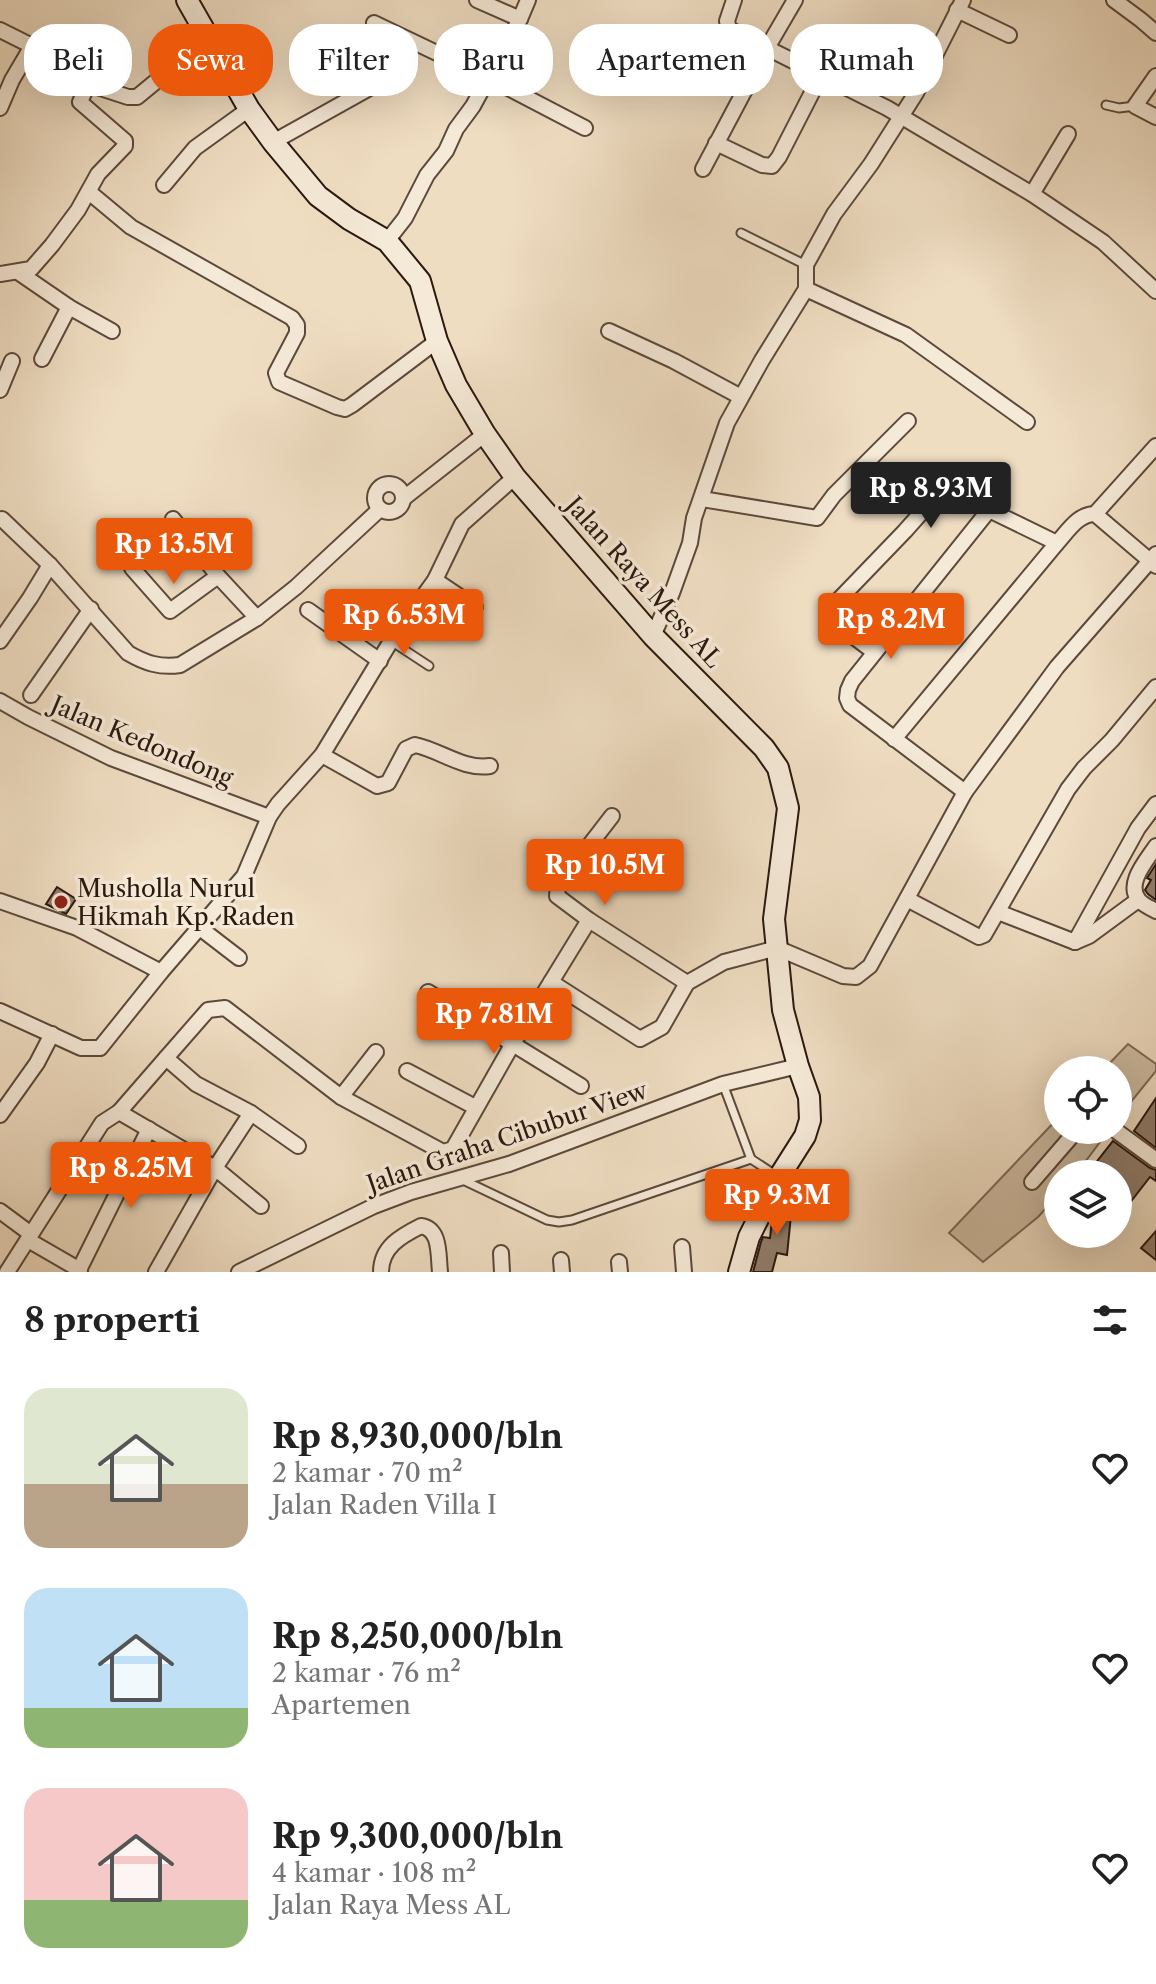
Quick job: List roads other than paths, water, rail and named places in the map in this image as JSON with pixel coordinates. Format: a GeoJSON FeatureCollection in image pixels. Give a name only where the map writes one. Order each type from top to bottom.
{"type":"FeatureCollection","features":[{"type":"Feature","properties":{"kind":"street","name":"Jalan Raya Mess AL"},"geometry":{"type":"LineString","coordinates":[[187,0],[201,24]]}},
{"type":"Feature","properties":{"kind":"street"},"geometry":{"type":"LineString","coordinates":[[477,0],[520,19]]}},
{"type":"Feature","properties":{"kind":"street"},"geometry":{"type":"LineString","coordinates":[[517,24],[528,0]]}},
{"type":"Feature","properties":{"kind":"street"},"geometry":{"type":"LineString","coordinates":[[728,24],[734,0]]}},
{"type":"Feature","properties":{"kind":"street"},"geometry":{"type":"LineString","coordinates":[[774,36],[795,0]]}},
{"type":"Feature","properties":{"kind":"street"},"geometry":{"type":"LineString","coordinates":[[1113,0],[1156,33]]}},
{"type":"Feature","properties":{"kind":"street"},"geometry":{"type":"LineString","coordinates":[[653,636],[690,543],[694,518],[727,423],[806,289],[806,265],[834,214],[871,164],[916,93],[960,5],[1009,35]]}},
{"type":"Feature","properties":{"kind":"street"},"geometry":{"type":"LineString","coordinates":[[374,23],[434,52]]}},
{"type":"Feature","properties":{"kind":"street"},"geometry":{"type":"LineString","coordinates":[[0,30],[24,42]]}},
{"type":"Feature","properties":{"kind":"street"},"geometry":{"type":"LineString","coordinates":[[0,108],[24,60]]}},
{"type":"Feature","properties":{"kind":"street"},"geometry":{"type":"LineString","coordinates":[[1156,76],[1135,106],[1156,117]]}},
{"type":"Feature","properties":{"kind":"street"},"geometry":{"type":"LineString","coordinates":[[125,96],[137,97],[148,88]]}},
{"type":"Feature","properties":{"kind":"street"},"geometry":{"type":"LineString","coordinates":[[0,274],[31,269],[52,245],[98,174],[125,146],[122,139],[80,102],[83,96]]}},
{"type":"Feature","properties":{"kind":"street","name":"Jalan Raya Mess AL"},"geometry":{"type":"LineString","coordinates":[[242,96],[273,142],[318,196],[387,241],[420,281],[437,341],[456,385],[515,477],[653,636],[764,748],[778,768],[788,808],[774,919],[783,1010],[809,1097],[810,1120],[805,1136],[779,1177],[749,1237],[739,1272]]}},
{"type":"Feature","properties":{"kind":"street"},"geometry":{"type":"LineString","coordinates":[[273,142],[355,96]]}},
{"type":"Feature","properties":{"kind":"street"},"geometry":{"type":"LineString","coordinates":[[387,241],[405,218],[427,175],[446,151],[456,129],[479,96]]}},
{"type":"Feature","properties":{"kind":"street"},"geometry":{"type":"LineString","coordinates":[[524,96],[585,128]]}},
{"type":"Feature","properties":{"kind":"street"},"geometry":{"type":"LineString","coordinates":[[703,169],[741,96]]}},
{"type":"Feature","properties":{"kind":"street"},"geometry":{"type":"LineString","coordinates":[[716,143],[762,165],[772,166],[810,96]]}},
{"type":"Feature","properties":{"kind":"street"},"geometry":{"type":"LineString","coordinates":[[862,96],[902,116],[1032,194],[1103,242],[1156,291]]}},
{"type":"Feature","properties":{"kind":"street"},"geometry":{"type":"LineString","coordinates":[[164,185],[195,148],[249,109]]}},
{"type":"Feature","properties":{"kind":"street"},"geometry":{"type":"LineString","coordinates":[[1032,194],[1068,134]]}},
{"type":"Feature","properties":{"kind":"street"},"geometry":{"type":"LineString","coordinates":[[89,192],[131,227],[292,318],[297,325],[297,333],[276,373],[277,379],[337,407],[345,409],[437,341]]}},
{"type":"Feature","properties":{"kind":"street"},"geometry":{"type":"LineString","coordinates":[[18,272],[69,307],[112,331]]}},
{"type":"Feature","properties":{"kind":"street"},"geometry":{"type":"LineString","coordinates":[[806,289],[906,335],[1027,422]]}},
{"type":"Feature","properties":{"kind":"street"},"geometry":{"type":"LineString","coordinates":[[42,359],[69,307]]}},
{"type":"Feature","properties":{"kind":"street"},"geometry":{"type":"LineString","coordinates":[[609,331],[741,397]]}},
{"type":"Feature","properties":{"kind":"street"},"geometry":{"type":"LineString","coordinates":[[0,390],[12,361]]}},
{"type":"Feature","properties":{"kind":"street"},"geometry":{"type":"LineString","coordinates":[[702,499],[817,518],[834,495],[908,421]]}},
{"type":"Feature","properties":{"kind":"street"},"geometry":{"type":"LineString","coordinates":[[404,498],[485,434]]}},
{"type":"Feature","properties":{"kind":"street"},"geometry":{"type":"LineString","coordinates":[[1095,514],[1156,446]]}},
{"type":"Feature","properties":{"kind":"street"},"geometry":{"type":"LineString","coordinates":[[0,1011],[81,1048],[100,1048],[244,876],[269,817],[322,755],[391,641],[435,580],[462,524],[515,477]]}},
{"type":"Feature","properties":{"kind":"street"},"geometry":{"type":"LineString","coordinates":[[874,652],[829,618],[827,612],[953,477],[968,479],[989,510],[1057,543]]}},
{"type":"Feature","properties":{"kind":"street"},"geometry":{"type":"LineString","coordinates":[[395,484],[403,492],[404,498],[396,512],[387,513],[380,509],[375,498],[383,485],[395,484]]}},
{"type":"Feature","properties":{"kind":"street"},"geometry":{"type":"LineString","coordinates":[[2,519],[50,565],[128,653],[143,661],[171,667],[192,659],[257,618],[296,587],[380,509]]}},
{"type":"Feature","properties":{"kind":"street"},"geometry":{"type":"LineString","coordinates":[[965,792],[850,705],[847,698],[852,681],[989,510]]}},
{"type":"Feature","properties":{"kind":"street"},"geometry":{"type":"LineString","coordinates":[[551,982],[640,1039],[662,1027],[687,983],[724,962],[777,948],[843,976],[856,977],[870,966],[965,792],[1057,667],[1154,561],[1095,514],[1080,518],[894,739]]}},
{"type":"Feature","properties":{"kind":"street"},"geometry":{"type":"LineString","coordinates":[[173,519],[218,576],[257,618]]}},
{"type":"Feature","properties":{"kind":"street"},"geometry":{"type":"LineString","coordinates":[[0,641],[50,565]]}},
{"type":"Feature","properties":{"kind":"street"},"geometry":{"type":"LineString","coordinates":[[132,568],[170,611],[218,576]]}},
{"type":"Feature","properties":{"kind":"street"},"geometry":{"type":"LineString","coordinates":[[435,580],[475,607]]}},
{"type":"Feature","properties":{"kind":"street"},"geometry":{"type":"LineString","coordinates":[[31,695],[91,609]]}},
{"type":"Feature","properties":{"kind":"street"},"geometry":{"type":"LineString","coordinates":[[308,610],[380,661]]}},
{"type":"Feature","properties":{"kind":"street"},"geometry":{"type":"LineString","coordinates":[[907,899],[979,937],[984,935],[1068,789],[1156,687]]}},
{"type":"Feature","properties":{"kind":"street","name":"Jalan Kedondong"},"geometry":{"type":"LineString","coordinates":[[0,701],[111,758],[269,817]]}},
{"type":"Feature","properties":{"kind":"street"},"geometry":{"type":"LineString","coordinates":[[322,755],[377,786],[388,783],[410,746],[420,746],[480,768],[490,766]]}},
{"type":"Feature","properties":{"kind":"street"},"geometry":{"type":"LineString","coordinates":[[1075,942],[1138,828],[1156,804]]}},
{"type":"Feature","properties":{"kind":"street"},"geometry":{"type":"LineString","coordinates":[[612,816],[558,886],[557,896],[687,983]]}},
{"type":"Feature","properties":{"kind":"street"},"geometry":{"type":"LineString","coordinates":[[1156,846],[1138,875],[1135,889],[1138,900],[1156,911]]}},
{"type":"Feature","properties":{"kind":"street"},"geometry":{"type":"LineString","coordinates":[[998,912],[1075,942],[1089,936],[1138,900]]}},
{"type":"Feature","properties":{"kind":"street"},"geometry":{"type":"LineString","coordinates":[[0,901],[77,928],[161,972]]}},
{"type":"Feature","properties":{"kind":"street"},"geometry":{"type":"LineString","coordinates":[[7,1272],[102,1123],[119,1112],[208,1010],[225,1008],[341,1097],[443,1152],[453,1149],[475,1107],[589,920]]}},
{"type":"Feature","properties":{"kind":"street"},"geometry":{"type":"LineString","coordinates":[[200,928],[239,958]]}},
{"type":"Feature","properties":{"kind":"street"},"geometry":{"type":"LineString","coordinates":[[428,992],[581,1086]]}},
{"type":"Feature","properties":{"kind":"street"},"geometry":{"type":"LineString","coordinates":[[0,1115],[37,1063],[52,1034]]}},
{"type":"Feature","properties":{"kind":"street"},"geometry":{"type":"LineString","coordinates":[[341,1097],[376,1052]]}},
{"type":"Feature","properties":{"kind":"street"},"geometry":{"type":"LineString","coordinates":[[166,1058],[196,1084],[251,1113],[298,1146]]}},
{"type":"Feature","properties":{"kind":"street","name":"Jalan Graha Cibubur View"},"geometry":{"type":"LineString","coordinates":[[239,1272],[374,1206],[411,1192],[509,1164],[723,1084],[798,1066]]}},
{"type":"Feature","properties":{"kind":"street"},"geometry":{"type":"LineString","coordinates":[[407,1071],[475,1107]]}},
{"type":"Feature","properties":{"kind":"street"},"geometry":{"type":"LineString","coordinates":[[119,1112],[215,1168],[261,1206]]}},
{"type":"Feature","properties":{"kind":"street"},"geometry":{"type":"LineString","coordinates":[[156,1272],[215,1168],[251,1113]]}},
{"type":"Feature","properties":{"kind":"street"},"geometry":{"type":"LineString","coordinates":[[0,1211],[30,1237],[79,1271],[149,1129]]}},
{"type":"Feature","properties":{"kind":"street"},"geometry":{"type":"LineString","coordinates":[[1132,1142],[1156,1160]]}},
{"type":"Feature","properties":{"kind":"street"},"geometry":{"type":"LineString","coordinates":[[1032,1182],[1065,1144]]}},
{"type":"Feature","properties":{"kind":"street"},"geometry":{"type":"LineString","coordinates":[[381,1272],[384,1256],[400,1237],[421,1226],[434,1232],[440,1272]]}},
{"type":"Feature","properties":{"kind":"street"},"geometry":{"type":"LineString","coordinates":[[682,1247],[684,1272]]}},
{"type":"Feature","properties":{"kind":"street"},"geometry":{"type":"LineString","coordinates":[[501,1253],[502,1272]]}},
{"type":"Feature","properties":{"kind":"lane"},"geometry":{"type":"LineString","coordinates":[[1106,105],[1119,108],[1135,106]]}},
{"type":"Feature","properties":{"kind":"lane"},"geometry":{"type":"LineString","coordinates":[[741,233],[806,265]]}},
{"type":"Feature","properties":{"kind":"lane"},"geometry":{"type":"LineString","coordinates":[[391,641],[429,666]]}},
{"type":"Feature","properties":{"kind":"lane"},"geometry":{"type":"LineString","coordinates":[[723,1084],[751,1159],[779,1177]]}},
{"type":"Feature","properties":{"kind":"lane"},"geometry":{"type":"LineString","coordinates":[[461,1179],[547,1220],[559,1222],[751,1159]]}},
{"type":"Feature","properties":{"kind":"place","name":"Musholla Nurul Hikmah Kp. Raden"},"geometry":{"type":"Point","coordinates":[61,902]}}]}
